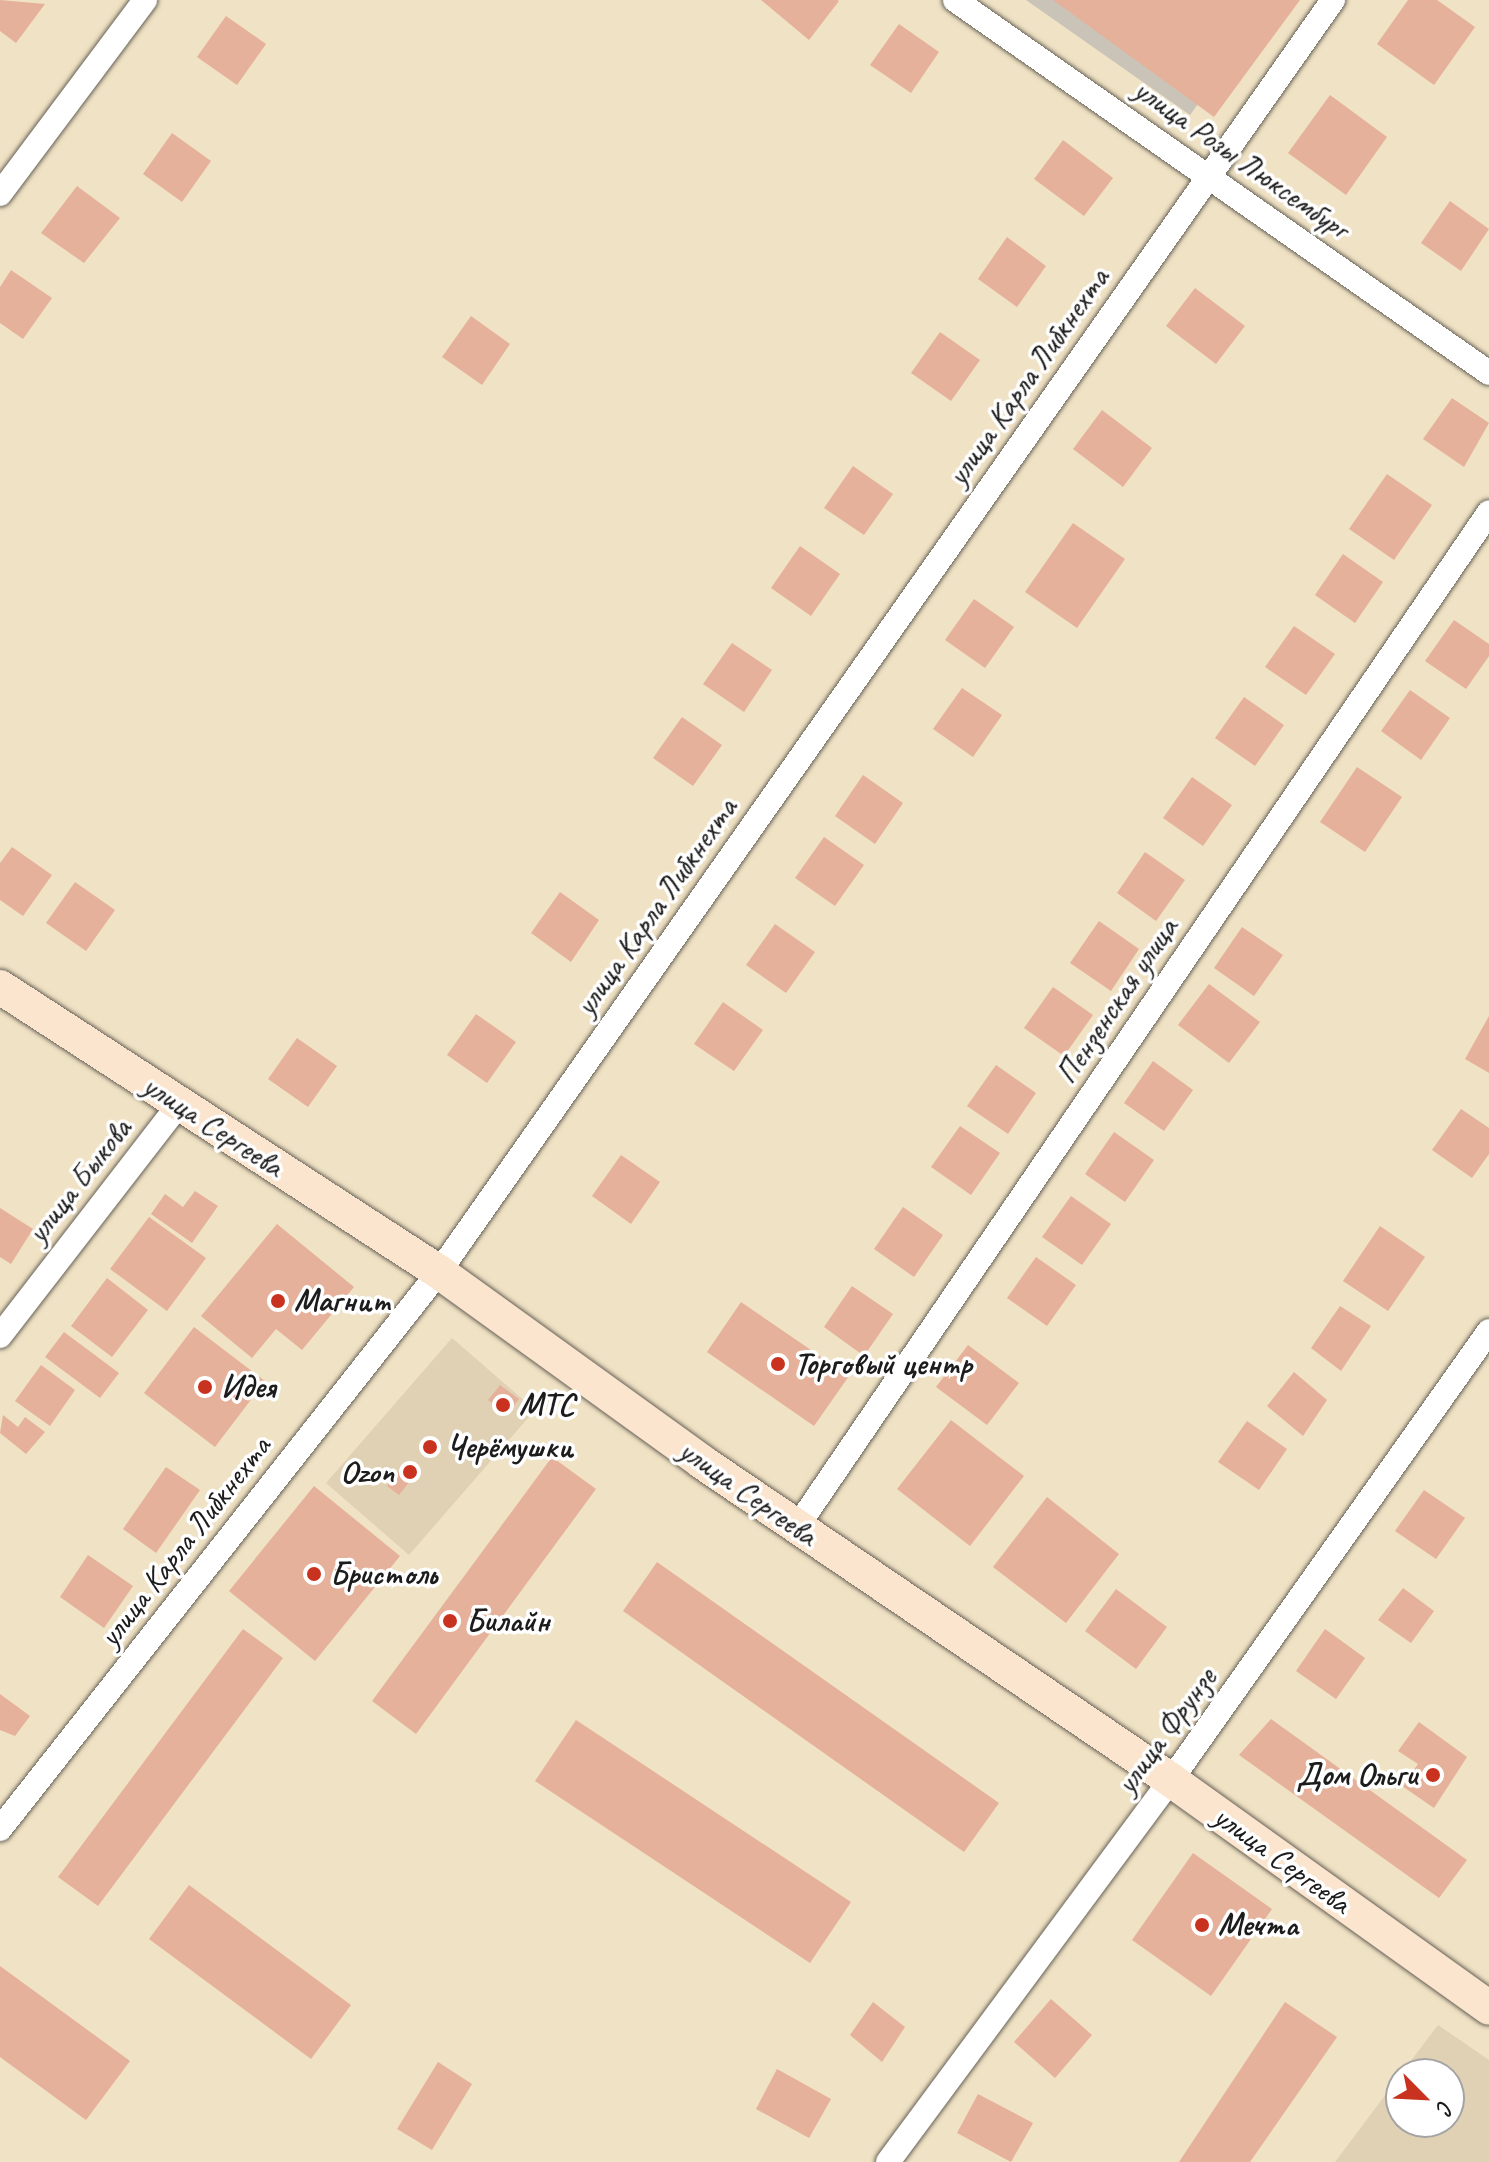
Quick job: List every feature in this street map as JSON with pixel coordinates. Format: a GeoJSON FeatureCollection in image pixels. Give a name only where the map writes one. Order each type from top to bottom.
{"type":"FeatureCollection","features":[{"type":"Feature","properties":{"kind":"main road","name":"улица Сергеева"},"geometry":{"type":"LineString","coordinates":[[0,987],[439,1272],[797,1527],[1171,1780],[1489,2008]]}},
{"type":"Feature","properties":{"kind":"street"},"geometry":{"type":"LineString","coordinates":[[0,194],[145,0]]}},
{"type":"Feature","properties":{"kind":"street","name":"улица Розы Люксембург"},"geometry":{"type":"LineString","coordinates":[[955,0],[1209,174],[1489,373]]}},
{"type":"Feature","properties":{"kind":"street","name":"улица Карла Либкнехта"},"geometry":{"type":"LineString","coordinates":[[0,1829],[439,1272],[1333,0]]}},
{"type":"Feature","properties":{"kind":"street","name":"Пензенская улица"},"geometry":{"type":"LineString","coordinates":[[797,1527],[1489,512]]}},
{"type":"Feature","properties":{"kind":"street","name":"улица Быкова"},"geometry":{"type":"LineString","coordinates":[[0,1336],[179,1104]]}},
{"type":"Feature","properties":{"kind":"street","name":"улица Фрунзе"},"geometry":{"type":"LineString","coordinates":[[888,2162],[1171,1780],[1489,1331]]}},
{"type":"Feature","properties":{"kind":"shaded area"},"geometry":{"type":"Polygon","coordinates":[[[1026,0],[1273,0],[1190,115],[1026,0]]]}},
{"type":"Feature","properties":{"kind":"shaded area","name":"Черёмушки"},"geometry":{"type":"Polygon","coordinates":[[[452,1338],[535,1410],[409,1555],[326,1483],[452,1338]]]}},
{"type":"Feature","properties":{"kind":"shaded area"},"geometry":{"type":"Polygon","coordinates":[[[1438,2025],[1489,2060],[1489,2162],[1335,2162],[1385,2095],[1385,2138],[1465,2138],[1465,2058],[1413,2058],[1438,2025]]]}},
{"type":"Feature","properties":{"kind":"building"},"geometry":{"type":"Polygon","coordinates":[[[0,0],[45,4],[16,43],[0,31],[0,0]]]}},
{"type":"Feature","properties":{"kind":"building"},"geometry":{"type":"Polygon","coordinates":[[[761,0],[837,0],[839,1],[809,40],[761,0]]]}},
{"type":"Feature","properties":{"kind":"building"},"geometry":{"type":"Polygon","coordinates":[[[1053,0],[1300,0],[1214,117],[1053,0]]]}},
{"type":"Feature","properties":{"kind":"building"},"geometry":{"type":"Polygon","coordinates":[[[1408,0],[1437,0],[1475,27],[1434,85],[1377,44],[1408,0]]]}},
{"type":"Feature","properties":{"kind":"building"},"geometry":{"type":"Polygon","coordinates":[[[226,16],[266,44],[237,85],[197,57],[226,16]]]}},
{"type":"Feature","properties":{"kind":"building"},"geometry":{"type":"Polygon","coordinates":[[[899,24],[939,52],[911,93],[870,65],[899,24]]]}},
{"type":"Feature","properties":{"kind":"building"},"geometry":{"type":"Polygon","coordinates":[[[1330,95],[1387,137],[1346,195],[1288,153],[1330,95]]]}},
{"type":"Feature","properties":{"kind":"building"},"geometry":{"type":"Polygon","coordinates":[[[172,133],[211,161],[182,202],[143,174],[172,133]]]}},
{"type":"Feature","properties":{"kind":"building"},"geometry":{"type":"Polygon","coordinates":[[[1063,140],[1113,178],[1084,216],[1034,179],[1063,140]]]}},
{"type":"Feature","properties":{"kind":"building"},"geometry":{"type":"Polygon","coordinates":[[[77,186],[120,218],[84,263],[41,233],[77,186]]]}},
{"type":"Feature","properties":{"kind":"building"},"geometry":{"type":"Polygon","coordinates":[[[1450,201],[1489,229],[1461,271],[1421,243],[1450,201]]]}},
{"type":"Feature","properties":{"kind":"building"},"geometry":{"type":"Polygon","coordinates":[[[1007,237],[1046,266],[1017,307],[978,279],[1007,237]]]}},
{"type":"Feature","properties":{"kind":"building"},"geometry":{"type":"Polygon","coordinates":[[[11,270],[52,298],[23,339],[0,323],[0,287],[11,270]]]}},
{"type":"Feature","properties":{"kind":"building"},"geometry":{"type":"Polygon","coordinates":[[[1195,288],[1245,326],[1216,364],[1166,326],[1195,288]]]}},
{"type":"Feature","properties":{"kind":"building"},"geometry":{"type":"Polygon","coordinates":[[[471,316],[510,344],[482,385],[442,357],[471,316]]]}},
{"type":"Feature","properties":{"kind":"building"},"geometry":{"type":"Polygon","coordinates":[[[940,332],[980,360],[951,401],[911,373],[940,332]]]}},
{"type":"Feature","properties":{"kind":"building"},"geometry":{"type":"Polygon","coordinates":[[[1452,398],[1489,423],[1464,467],[1423,439],[1452,398]]]}},
{"type":"Feature","properties":{"kind":"building"},"geometry":{"type":"Polygon","coordinates":[[[1102,410],[1152,448],[1123,487],[1073,449],[1102,410]]]}},
{"type":"Feature","properties":{"kind":"building"},"geometry":{"type":"Polygon","coordinates":[[[853,466],[893,494],[864,535],[824,508],[853,466]]]}},
{"type":"Feature","properties":{"kind":"building"},"geometry":{"type":"Polygon","coordinates":[[[1387,474],[1432,505],[1394,560],[1349,529],[1387,474]]]}},
{"type":"Feature","properties":{"kind":"building"},"geometry":{"type":"Polygon","coordinates":[[[1073,523],[1125,559],[1077,628],[1025,592],[1073,523]]]}},
{"type":"Feature","properties":{"kind":"building"},"geometry":{"type":"Polygon","coordinates":[[[800,546],[840,574],[811,616],[771,588],[800,546]]]}},
{"type":"Feature","properties":{"kind":"building"},"geometry":{"type":"Polygon","coordinates":[[[1343,554],[1383,582],[1355,623],[1315,595],[1343,554]]]}},
{"type":"Feature","properties":{"kind":"building"},"geometry":{"type":"Polygon","coordinates":[[[974,599],[1014,627],[985,668],[945,640],[974,599]]]}},
{"type":"Feature","properties":{"kind":"building"},"geometry":{"type":"Polygon","coordinates":[[[1454,620],[1489,644],[1489,656],[1466,689],[1425,661],[1454,620]]]}},
{"type":"Feature","properties":{"kind":"building"},"geometry":{"type":"Polygon","coordinates":[[[1294,626],[1335,654],[1306,695],[1265,667],[1294,626]]]}},
{"type":"Feature","properties":{"kind":"building"},"geometry":{"type":"Polygon","coordinates":[[[732,643],[772,670],[744,712],[703,684],[732,643]]]}},
{"type":"Feature","properties":{"kind":"building"},"geometry":{"type":"Polygon","coordinates":[[[962,688],[1002,715],[973,757],[933,729],[962,688]]]}},
{"type":"Feature","properties":{"kind":"building"},"geometry":{"type":"Polygon","coordinates":[[[1410,690],[1450,718],[1421,760],[1381,731],[1410,690]]]}},
{"type":"Feature","properties":{"kind":"building"},"geometry":{"type":"Polygon","coordinates":[[[1244,697],[1284,725],[1255,766],[1215,738],[1244,697]]]}},
{"type":"Feature","properties":{"kind":"building"},"geometry":{"type":"Polygon","coordinates":[[[682,717],[722,745],[693,786],[653,758],[682,717]]]}},
{"type":"Feature","properties":{"kind":"building"},"geometry":{"type":"Polygon","coordinates":[[[1357,767],[1402,797],[1365,852],[1320,822],[1357,767]]]}},
{"type":"Feature","properties":{"kind":"building"},"geometry":{"type":"Polygon","coordinates":[[[863,775],[903,803],[875,844],[835,816],[863,775]]]}},
{"type":"Feature","properties":{"kind":"building"},"geometry":{"type":"Polygon","coordinates":[[[1192,777],[1232,805],[1203,846],[1163,818],[1192,777]]]}},
{"type":"Feature","properties":{"kind":"building"},"geometry":{"type":"Polygon","coordinates":[[[824,837],[864,865],[835,906],[795,878],[824,837]]]}},
{"type":"Feature","properties":{"kind":"building"},"geometry":{"type":"Polygon","coordinates":[[[12,847],[52,875],[23,916],[0,900],[0,863],[12,847]]]}},
{"type":"Feature","properties":{"kind":"building"},"geometry":{"type":"Polygon","coordinates":[[[1145,852],[1185,880],[1156,921],[1117,893],[1145,852]]]}},
{"type":"Feature","properties":{"kind":"building"},"geometry":{"type":"Polygon","coordinates":[[[75,882],[115,910],[86,951],[46,923],[75,882]]]}},
{"type":"Feature","properties":{"kind":"building"},"geometry":{"type":"Polygon","coordinates":[[[560,892],[599,920],[571,962],[531,933],[560,892]]]}},
{"type":"Feature","properties":{"kind":"building"},"geometry":{"type":"Polygon","coordinates":[[[1099,921],[1139,949],[1111,991],[1070,963],[1099,921]]]}},
{"type":"Feature","properties":{"kind":"building"},"geometry":{"type":"Polygon","coordinates":[[[775,924],[815,952],[786,993],[746,965],[775,924]]]}},
{"type":"Feature","properties":{"kind":"building"},"geometry":{"type":"Polygon","coordinates":[[[1242,927],[1283,955],[1254,996],[1214,968],[1242,927]]]}},
{"type":"Feature","properties":{"kind":"building"},"geometry":{"type":"Polygon","coordinates":[[[1209,984],[1260,1022],[1229,1063],[1178,1025],[1209,984]]]}},
{"type":"Feature","properties":{"kind":"building"},"geometry":{"type":"Polygon","coordinates":[[[1053,987],[1093,1015],[1064,1056],[1024,1028],[1053,987]]]}},
{"type":"Feature","properties":{"kind":"building"},"geometry":{"type":"Polygon","coordinates":[[[723,1002],[763,1030],[734,1071],[694,1044],[723,1002]]]}},
{"type":"Feature","properties":{"kind":"building"},"geometry":{"type":"Polygon","coordinates":[[[476,1014],[516,1042],[487,1083],[447,1055],[476,1014]]]}},
{"type":"Feature","properties":{"kind":"building"},"geometry":{"type":"Polygon","coordinates":[[[1489,1016],[1489,1073],[1465,1059],[1489,1016]]]}},
{"type":"Feature","properties":{"kind":"building"},"geometry":{"type":"Polygon","coordinates":[[[297,1038],[337,1066],[308,1107],[268,1079],[297,1038]]]}},
{"type":"Feature","properties":{"kind":"building"},"geometry":{"type":"Polygon","coordinates":[[[1153,1061],[1193,1090],[1164,1131],[1124,1103],[1153,1061]]]}},
{"type":"Feature","properties":{"kind":"building"},"geometry":{"type":"Polygon","coordinates":[[[996,1065],[1036,1093],[1008,1134],[967,1106],[996,1065]]]}},
{"type":"Feature","properties":{"kind":"building"},"geometry":{"type":"Polygon","coordinates":[[[1461,1109],[1489,1128],[1489,1154],[1472,1178],[1432,1150],[1461,1109]]]}},
{"type":"Feature","properties":{"kind":"building"},"geometry":{"type":"Polygon","coordinates":[[[960,1126],[1000,1153],[971,1195],[931,1167],[960,1126]]]}},
{"type":"Feature","properties":{"kind":"building"},"geometry":{"type":"Polygon","coordinates":[[[1114,1132],[1154,1160],[1125,1202],[1085,1174],[1114,1132]]]}},
{"type":"Feature","properties":{"kind":"building"},"geometry":{"type":"Polygon","coordinates":[[[621,1155],[660,1182],[631,1224],[592,1196],[621,1155]]]}},
{"type":"Feature","properties":{"kind":"building"},"geometry":{"type":"Polygon","coordinates":[[[195,1191],[218,1206],[192,1243],[151,1214],[165,1194],[183,1207],[195,1191]]]}},
{"type":"Feature","properties":{"kind":"building"},"geometry":{"type":"Polygon","coordinates":[[[1071,1196],[1111,1224],[1082,1265],[1042,1237],[1071,1196]]]}},
{"type":"Feature","properties":{"kind":"building"},"geometry":{"type":"Polygon","coordinates":[[[903,1207],[943,1235],[914,1277],[874,1249],[903,1207]]]}},
{"type":"Feature","properties":{"kind":"building"},"geometry":{"type":"Polygon","coordinates":[[[0,1208],[33,1229],[11,1264],[0,1257],[0,1208]]]}},
{"type":"Feature","properties":{"kind":"building"},"geometry":{"type":"Polygon","coordinates":[[[149,1217],[206,1258],[167,1311],[110,1269],[149,1217]]]}},
{"type":"Feature","properties":{"kind":"building","name":"Магнит"},"geometry":{"type":"Polygon","coordinates":[[[277,1224],[354,1287],[302,1350],[276,1329],[252,1358],[201,1316],[277,1224]]]}},
{"type":"Feature","properties":{"kind":"building"},"geometry":{"type":"Polygon","coordinates":[[[1380,1226],[1425,1257],[1388,1311],[1343,1281],[1380,1226]]]}},
{"type":"Feature","properties":{"kind":"building"},"geometry":{"type":"Polygon","coordinates":[[[1036,1257],[1076,1285],[1047,1326],[1007,1298],[1036,1257]]]}},
{"type":"Feature","properties":{"kind":"building"},"geometry":{"type":"Polygon","coordinates":[[[107,1278],[148,1310],[112,1357],[71,1326],[107,1278]]]}},
{"type":"Feature","properties":{"kind":"building"},"geometry":{"type":"Polygon","coordinates":[[[852,1286],[893,1314],[864,1356],[824,1327],[852,1286]]]}},
{"type":"Feature","properties":{"kind":"building","name":"Торговый центр"},"geometry":{"type":"Polygon","coordinates":[[[741,1302],[849,1376],[814,1426],[707,1352],[741,1302]]]}},
{"type":"Feature","properties":{"kind":"building"},"geometry":{"type":"Polygon","coordinates":[[[1340,1306],[1371,1326],[1341,1371],[1311,1348],[1340,1306]]]}},
{"type":"Feature","properties":{"kind":"building","name":"Идея"},"geometry":{"type":"Polygon","coordinates":[[[194,1327],[265,1381],[215,1447],[144,1393],[194,1327]]]}},
{"type":"Feature","properties":{"kind":"building"},"geometry":{"type":"Polygon","coordinates":[[[64,1332],[119,1373],[100,1398],[45,1357],[64,1332]]]}},
{"type":"Feature","properties":{"kind":"building"},"geometry":{"type":"Polygon","coordinates":[[[968,1345],[1019,1383],[987,1425],[936,1387],[968,1345]]]}},
{"type":"Feature","properties":{"kind":"building"},"geometry":{"type":"Polygon","coordinates":[[[41,1365],[75,1390],[50,1426],[15,1401],[41,1365]]]}},
{"type":"Feature","properties":{"kind":"building"},"geometry":{"type":"Polygon","coordinates":[[[1294,1372],[1327,1400],[1303,1436],[1267,1406],[1294,1372]]]}},
{"type":"Feature","properties":{"kind":"building"},"geometry":{"type":"Polygon","coordinates":[[[500,1385],[519,1399],[507,1415],[488,1400],[500,1385]]]}},
{"type":"Feature","properties":{"kind":"building"},"geometry":{"type":"Polygon","coordinates":[[[3,1415],[18,1427],[25,1417],[45,1432],[26,1454],[0,1433],[3,1415]]]}},
{"type":"Feature","properties":{"kind":"building"},"geometry":{"type":"Polygon","coordinates":[[[951,1420],[1024,1476],[970,1546],[897,1489],[951,1420]]]}},
{"type":"Feature","properties":{"kind":"building"},"geometry":{"type":"Polygon","coordinates":[[[1247,1421],[1287,1449],[1259,1490],[1218,1462],[1247,1421]]]}},
{"type":"Feature","properties":{"kind":"building"},"geometry":{"type":"Polygon","coordinates":[[[552,1457],[596,1489],[416,1734],[372,1701],[552,1457]]]}},
{"type":"Feature","properties":{"kind":"building"},"geometry":{"type":"Polygon","coordinates":[[[406,1462],[418,1471],[399,1495],[387,1486],[406,1462]]]}},
{"type":"Feature","properties":{"kind":"building"},"geometry":{"type":"Polygon","coordinates":[[[166,1467],[200,1490],[156,1553],[123,1529],[166,1467]]]}},
{"type":"Feature","properties":{"kind":"building","name":"Бристоль"},"geometry":{"type":"Polygon","coordinates":[[[314,1486],[400,1556],[315,1661],[229,1591],[314,1486]]]}},
{"type":"Feature","properties":{"kind":"building"},"geometry":{"type":"Polygon","coordinates":[[[1424,1490],[1465,1518],[1436,1559],[1395,1531],[1424,1490]]]}},
{"type":"Feature","properties":{"kind":"building"},"geometry":{"type":"Polygon","coordinates":[[[1047,1497],[1119,1554],[1066,1623],[993,1567],[1047,1497]]]}},
{"type":"Feature","properties":{"kind":"building"},"geometry":{"type":"Polygon","coordinates":[[[88,1555],[133,1586],[104,1628],[60,1597],[88,1555]]]}},
{"type":"Feature","properties":{"kind":"building"},"geometry":{"type":"Polygon","coordinates":[[[657,1562],[999,1803],[964,1852],[623,1611],[657,1562]]]}},
{"type":"Feature","properties":{"kind":"building"},"geometry":{"type":"Polygon","coordinates":[[[1403,1588],[1434,1611],[1411,1643],[1378,1620],[1403,1588]]]}},
{"type":"Feature","properties":{"kind":"building"},"geometry":{"type":"Polygon","coordinates":[[[1116,1589],[1167,1627],[1136,1669],[1085,1631],[1116,1589]]]}},
{"type":"Feature","properties":{"kind":"building"},"geometry":{"type":"Polygon","coordinates":[[[243,1629],[283,1658],[98,1906],[58,1877],[243,1629]]]}},
{"type":"Feature","properties":{"kind":"building"},"geometry":{"type":"Polygon","coordinates":[[[1325,1629],[1365,1658],[1336,1699],[1296,1671],[1325,1629]]]}},
{"type":"Feature","properties":{"kind":"building"},"geometry":{"type":"Polygon","coordinates":[[[0,1694],[30,1716],[15,1736],[0,1730],[0,1694]]]}},
{"type":"Feature","properties":{"kind":"building"},"geometry":{"type":"Polygon","coordinates":[[[1271,1719],[1467,1860],[1439,1898],[1239,1755],[1271,1719]]]}},
{"type":"Feature","properties":{"kind":"building"},"geometry":{"type":"Polygon","coordinates":[[[576,1720],[851,1902],[810,1963],[535,1781],[576,1720]]]}},
{"type":"Feature","properties":{"kind":"building","name":"Дом Ольги"},"geometry":{"type":"Polygon","coordinates":[[[1419,1722],[1467,1757],[1434,1808],[1402,1786],[1418,1764],[1398,1751],[1419,1722]]]}},
{"type":"Feature","properties":{"kind":"building","name":"Мечта"},"geometry":{"type":"Polygon","coordinates":[[[1193,1853],[1272,1909],[1211,1996],[1132,1940],[1193,1853]]]}},
{"type":"Feature","properties":{"kind":"building"},"geometry":{"type":"Polygon","coordinates":[[[189,1885],[351,2005],[311,2059],[149,1939],[189,1885]]]}},
{"type":"Feature","properties":{"kind":"building"},"geometry":{"type":"Polygon","coordinates":[[[0,1966],[130,2061],[86,2120],[0,2057],[0,1966]]]}},
{"type":"Feature","properties":{"kind":"building"},"geometry":{"type":"Polygon","coordinates":[[[1051,1999],[1092,2035],[1055,2078],[1014,2042],[1051,1999]]]}},
{"type":"Feature","properties":{"kind":"building"},"geometry":{"type":"Polygon","coordinates":[[[873,2002],[905,2027],[882,2062],[850,2035],[873,2002]]]}},
{"type":"Feature","properties":{"kind":"building"},"geometry":{"type":"Polygon","coordinates":[[[1285,2002],[1337,2037],[1250,2162],[1179,2162],[1285,2002]]]}},
{"type":"Feature","properties":{"kind":"building"},"geometry":{"type":"Polygon","coordinates":[[[438,2062],[472,2084],[432,2150],[397,2129],[438,2062]]]}},
{"type":"Feature","properties":{"kind":"building"},"geometry":{"type":"Polygon","coordinates":[[[777,2069],[831,2099],[809,2138],[756,2109],[777,2069]]]}},
{"type":"Feature","properties":{"kind":"building"},"geometry":{"type":"Polygon","coordinates":[[[978,2094],[1033,2123],[1011,2162],[957,2133],[978,2094]]]}},
{"type":"Feature","properties":{"kind":"place","name":"Магнит"},"geometry":{"type":"Point","coordinates":[278,1301]}},
{"type":"Feature","properties":{"kind":"place","name":"Торговый центр"},"geometry":{"type":"Point","coordinates":[778,1364]}},
{"type":"Feature","properties":{"kind":"place","name":"Идея"},"geometry":{"type":"Point","coordinates":[205,1387]}},
{"type":"Feature","properties":{"kind":"place","name":"МТС"},"geometry":{"type":"Point","coordinates":[503,1405]}},
{"type":"Feature","properties":{"kind":"place","name":"Черёмушки"},"geometry":{"type":"Point","coordinates":[430,1447]}},
{"type":"Feature","properties":{"kind":"place","name":"Ozon"},"geometry":{"type":"Point","coordinates":[410,1472]}},
{"type":"Feature","properties":{"kind":"place","name":"Бристоль"},"geometry":{"type":"Point","coordinates":[314,1574]}},
{"type":"Feature","properties":{"kind":"place","name":"Билайн"},"geometry":{"type":"Point","coordinates":[450,1621]}},
{"type":"Feature","properties":{"kind":"place","name":"Дом Ольги"},"geometry":{"type":"Point","coordinates":[1433,1775]}},
{"type":"Feature","properties":{"kind":"place","name":"Мечта"},"geometry":{"type":"Point","coordinates":[1202,1925]}}]}
